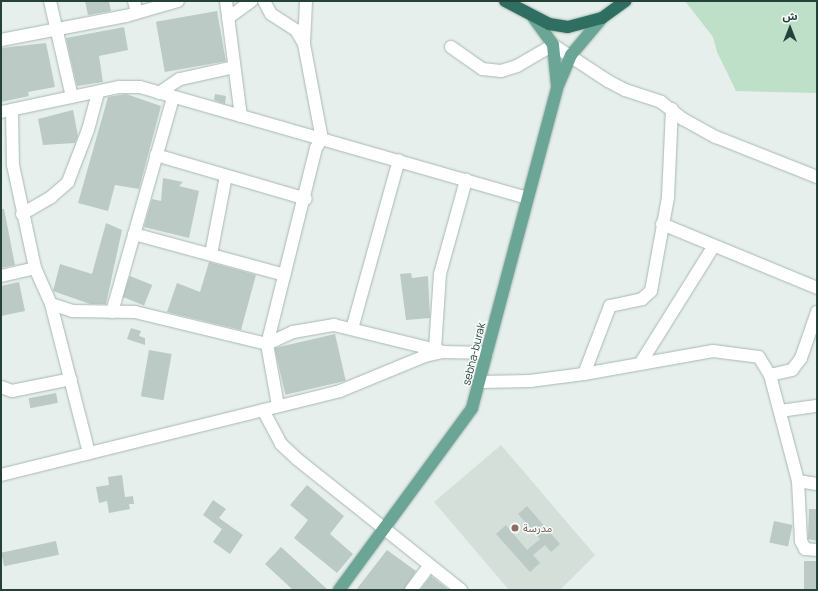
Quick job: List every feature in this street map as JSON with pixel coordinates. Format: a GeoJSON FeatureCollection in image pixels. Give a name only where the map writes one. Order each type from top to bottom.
{"type":"FeatureCollection","features":[{"type":"Feature","properties":{"kind":"highway","name":"sebha-burak"},"geometry":{"type":"LineString","coordinates":[[509,2],[533,17],[568,27],[602,18],[626,1]]}},
{"type":"Feature","properties":{"kind":"main road","name":"sebha-burak"},"geometry":{"type":"LineString","coordinates":[[533,17],[553,44],[557,88]]}},
{"type":"Feature","properties":{"kind":"main road","name":"sebha-burak"},"geometry":{"type":"LineString","coordinates":[[339,590],[461,426],[472,408],[481,382],[487,353],[557,88],[571,55],[602,18]]}},
{"type":"Feature","properties":{"kind":"street"},"geometry":{"type":"LineString","coordinates":[[50,1],[72,98]]}},
{"type":"Feature","properties":{"kind":"street"},"geometry":{"type":"LineString","coordinates":[[134,1],[137,13]]}},
{"type":"Feature","properties":{"kind":"street"},"geometry":{"type":"LineString","coordinates":[[1,40],[57,31],[137,13],[178,1]]}},
{"type":"Feature","properties":{"kind":"street"},"geometry":{"type":"LineString","coordinates":[[226,1],[241,116]]}},
{"type":"Feature","properties":{"kind":"street"},"geometry":{"type":"LineString","coordinates":[[228,18],[251,1]]}},
{"type":"Feature","properties":{"kind":"street"},"geometry":{"type":"LineString","coordinates":[[264,1],[271,14],[296,30],[304,44]]}},
{"type":"Feature","properties":{"kind":"street"},"geometry":{"type":"LineString","coordinates":[[278,406],[267,344],[306,199],[316,148],[322,139],[304,44],[306,1]]}},
{"type":"Feature","properties":{"kind":"street"},"geometry":{"type":"LineString","coordinates":[[451,48],[482,69],[502,71],[517,66],[553,44],[625,90],[661,102],[716,137],[817,177]]}},
{"type":"Feature","properties":{"kind":"street"},"geometry":{"type":"LineString","coordinates":[[158,93],[180,79],[234,68]]}},
{"type":"Feature","properties":{"kind":"street"},"geometry":{"type":"LineString","coordinates":[[89,453],[51,304],[35,268],[22,214],[6,111],[134,86],[399,160],[528,198]]}},
{"type":"Feature","properties":{"kind":"street"},"geometry":{"type":"LineString","coordinates":[[22,214],[51,197],[68,182],[88,130],[98,92]]}},
{"type":"Feature","properties":{"kind":"street"},"geometry":{"type":"LineString","coordinates":[[112,312],[173,98]]}},
{"type":"Feature","properties":{"kind":"street"},"geometry":{"type":"LineString","coordinates":[[584,374],[610,306],[642,299],[651,291],[658,266],[662,224],[669,187],[672,109]]}},
{"type":"Feature","properties":{"kind":"street"},"geometry":{"type":"LineString","coordinates":[[156,156],[306,199]]}},
{"type":"Feature","properties":{"kind":"street"},"geometry":{"type":"LineString","coordinates":[[352,329],[399,160]]}},
{"type":"Feature","properties":{"kind":"street"},"geometry":{"type":"LineString","coordinates":[[211,254],[226,176]]}},
{"type":"Feature","properties":{"kind":"street"},"geometry":{"type":"LineString","coordinates":[[438,350],[440,274],[466,180]]}},
{"type":"Feature","properties":{"kind":"street"},"geometry":{"type":"LineString","coordinates":[[662,224],[713,247],[817,288]]}},
{"type":"Feature","properties":{"kind":"street"},"geometry":{"type":"LineString","coordinates":[[134,234],[285,275]]}},
{"type":"Feature","properties":{"kind":"street"},"geometry":{"type":"LineString","coordinates":[[640,364],[713,247]]}},
{"type":"Feature","properties":{"kind":"street"},"geometry":{"type":"LineString","coordinates":[[1,276],[35,268]]}},
{"type":"Feature","properties":{"kind":"street"},"geometry":{"type":"LineString","coordinates":[[51,304],[72,311],[140,313],[267,344],[310,328],[334,325],[438,350],[487,353]]}},
{"type":"Feature","properties":{"kind":"street"},"geometry":{"type":"LineString","coordinates":[[770,375],[792,370],[801,358],[816,320]]}},
{"type":"Feature","properties":{"kind":"street"},"geometry":{"type":"LineString","coordinates":[[1,474],[263,410],[357,385],[438,350]]}},
{"type":"Feature","properties":{"kind":"street"},"geometry":{"type":"LineString","coordinates":[[481,382],[530,381],[584,374],[713,351],[736,352],[759,357],[770,375],[798,482],[801,541],[805,549],[817,550]]}},
{"type":"Feature","properties":{"kind":"street"},"geometry":{"type":"LineString","coordinates":[[1,387],[12,391],[71,378]]}},
{"type":"Feature","properties":{"kind":"street"},"geometry":{"type":"LineString","coordinates":[[780,411],[817,406]]}},
{"type":"Feature","properties":{"kind":"street"},"geometry":{"type":"LineString","coordinates":[[263,410],[281,444],[383,529],[461,590]]}},
{"type":"Feature","properties":{"kind":"street"},"geometry":{"type":"LineString","coordinates":[[798,482],[817,484]]}},
{"type":"Feature","properties":{"kind":"street"},"geometry":{"type":"LineString","coordinates":[[411,590],[429,566]]}},
{"type":"Feature","properties":{"kind":"shaded area","name":"مدرسة"},"geometry":{"type":"Polygon","coordinates":[[[501,445],[595,555],[560,590],[509,590],[434,502],[501,445]]]}},
{"type":"Feature","properties":{"kind":"green space"},"geometry":{"type":"Polygon","coordinates":[[[685,1],[817,1],[817,93],[736,91],[717,52],[713,37],[685,1]]]}},
{"type":"Feature","properties":{"kind":"building"},"geometry":{"type":"Polygon","coordinates":[[[85,1],[109,1],[111,11],[88,15],[85,1]]]}},
{"type":"Feature","properties":{"kind":"building"},"geometry":{"type":"Polygon","coordinates":[[[217,11],[226,61],[165,72],[156,22],[217,11]]]}},
{"type":"Feature","properties":{"kind":"building"},"geometry":{"type":"Polygon","coordinates":[[[124,27],[128,50],[99,56],[103,82],[77,86],[66,38],[124,27]]]}},
{"type":"Feature","properties":{"kind":"building"},"geometry":{"type":"Polygon","coordinates":[[[46,43],[55,87],[28,92],[29,96],[1,102],[1,48],[46,43]]]}},
{"type":"Feature","properties":{"kind":"building"},"geometry":{"type":"Polygon","coordinates":[[[126,94],[161,106],[139,189],[115,185],[108,211],[78,203],[108,97],[126,94]]]}},
{"type":"Feature","properties":{"kind":"building"},"geometry":{"type":"Polygon","coordinates":[[[215,94],[226,96],[225,104],[214,100],[215,94]]]}},
{"type":"Feature","properties":{"kind":"building"},"geometry":{"type":"Polygon","coordinates":[[[73,110],[78,136],[75,143],[43,145],[38,119],[73,110]]]}},
{"type":"Feature","properties":{"kind":"building"},"geometry":{"type":"Polygon","coordinates":[[[163,178],[183,182],[179,186],[199,191],[189,238],[144,227],[152,199],[161,201],[163,178]]]}},
{"type":"Feature","properties":{"kind":"building"},"geometry":{"type":"Polygon","coordinates":[[[1,209],[4,209],[15,265],[1,268],[1,209]]]}},
{"type":"Feature","properties":{"kind":"building"},"geometry":{"type":"Polygon","coordinates":[[[106,223],[122,230],[106,304],[90,304],[53,291],[60,264],[92,274],[106,223]]]}},
{"type":"Feature","properties":{"kind":"building"},"geometry":{"type":"Polygon","coordinates":[[[209,262],[256,275],[241,330],[167,312],[177,283],[200,292],[209,262]]]}},
{"type":"Feature","properties":{"kind":"building"},"geometry":{"type":"Polygon","coordinates":[[[411,273],[412,278],[428,276],[430,318],[406,320],[400,274],[411,273]]]}},
{"type":"Feature","properties":{"kind":"building"},"geometry":{"type":"Polygon","coordinates":[[[130,276],[152,285],[144,305],[122,296],[130,276]]]}},
{"type":"Feature","properties":{"kind":"building"},"geometry":{"type":"Polygon","coordinates":[[[19,282],[25,311],[1,316],[1,286],[19,282]]]}},
{"type":"Feature","properties":{"kind":"building"},"geometry":{"type":"Polygon","coordinates":[[[131,328],[141,331],[139,336],[145,338],[145,345],[127,339],[131,328]]]}},
{"type":"Feature","properties":{"kind":"building"},"geometry":{"type":"Polygon","coordinates":[[[335,334],[346,381],[285,395],[275,348],[335,334]]]}},
{"type":"Feature","properties":{"kind":"building"},"geometry":{"type":"Polygon","coordinates":[[[149,350],[172,354],[163,400],[141,396],[149,350]]]}},
{"type":"Feature","properties":{"kind":"building"},"geometry":{"type":"Polygon","coordinates":[[[56,393],[58,403],[30,408],[29,398],[56,393]]]}},
{"type":"Feature","properties":{"kind":"building"},"geometry":{"type":"Polygon","coordinates":[[[122,475],[125,497],[133,496],[134,504],[129,504],[130,509],[109,513],[107,501],[99,503],[96,487],[109,485],[108,477],[122,475]]]}},
{"type":"Feature","properties":{"kind":"building"},"geometry":{"type":"Polygon","coordinates":[[[307,485],[344,516],[330,534],[353,554],[337,573],[294,538],[308,520],[290,505],[307,485]]]}},
{"type":"Feature","properties":{"kind":"building"},"geometry":{"type":"Polygon","coordinates":[[[213,500],[226,509],[219,518],[243,535],[230,554],[213,542],[222,529],[203,515],[213,500]]]}},
{"type":"Feature","properties":{"kind":"building"},"geometry":{"type":"Polygon","coordinates":[[[527,506],[560,544],[551,552],[545,545],[533,555],[540,563],[530,572],[496,534],[506,525],[527,550],[540,539],[518,514],[527,506]]]}},
{"type":"Feature","properties":{"kind":"building"},"geometry":{"type":"Polygon","coordinates":[[[809,509],[817,509],[817,541],[808,539],[809,509]]]}},
{"type":"Feature","properties":{"kind":"building"},"geometry":{"type":"Polygon","coordinates":[[[774,521],[793,525],[788,546],[769,543],[774,521]]]}},
{"type":"Feature","properties":{"kind":"building"},"geometry":{"type":"Polygon","coordinates":[[[56,541],[59,555],[4,566],[1,553],[56,541]]]}},
{"type":"Feature","properties":{"kind":"building"},"geometry":{"type":"Polygon","coordinates":[[[281,547],[328,590],[293,590],[265,564],[281,547]]]}},
{"type":"Feature","properties":{"kind":"building"},"geometry":{"type":"Polygon","coordinates":[[[387,550],[416,571],[404,590],[356,590],[387,550]]]}},
{"type":"Feature","properties":{"kind":"building"},"geometry":{"type":"Polygon","coordinates":[[[804,561],[817,561],[817,590],[804,590],[804,561]]]}},
{"type":"Feature","properties":{"kind":"building"},"geometry":{"type":"Polygon","coordinates":[[[431,576],[449,590],[420,590],[431,576]]]}},
{"type":"Feature","properties":{"kind":"place","name":"مدرسة"},"geometry":{"type":"Point","coordinates":[515,528]}}]}
